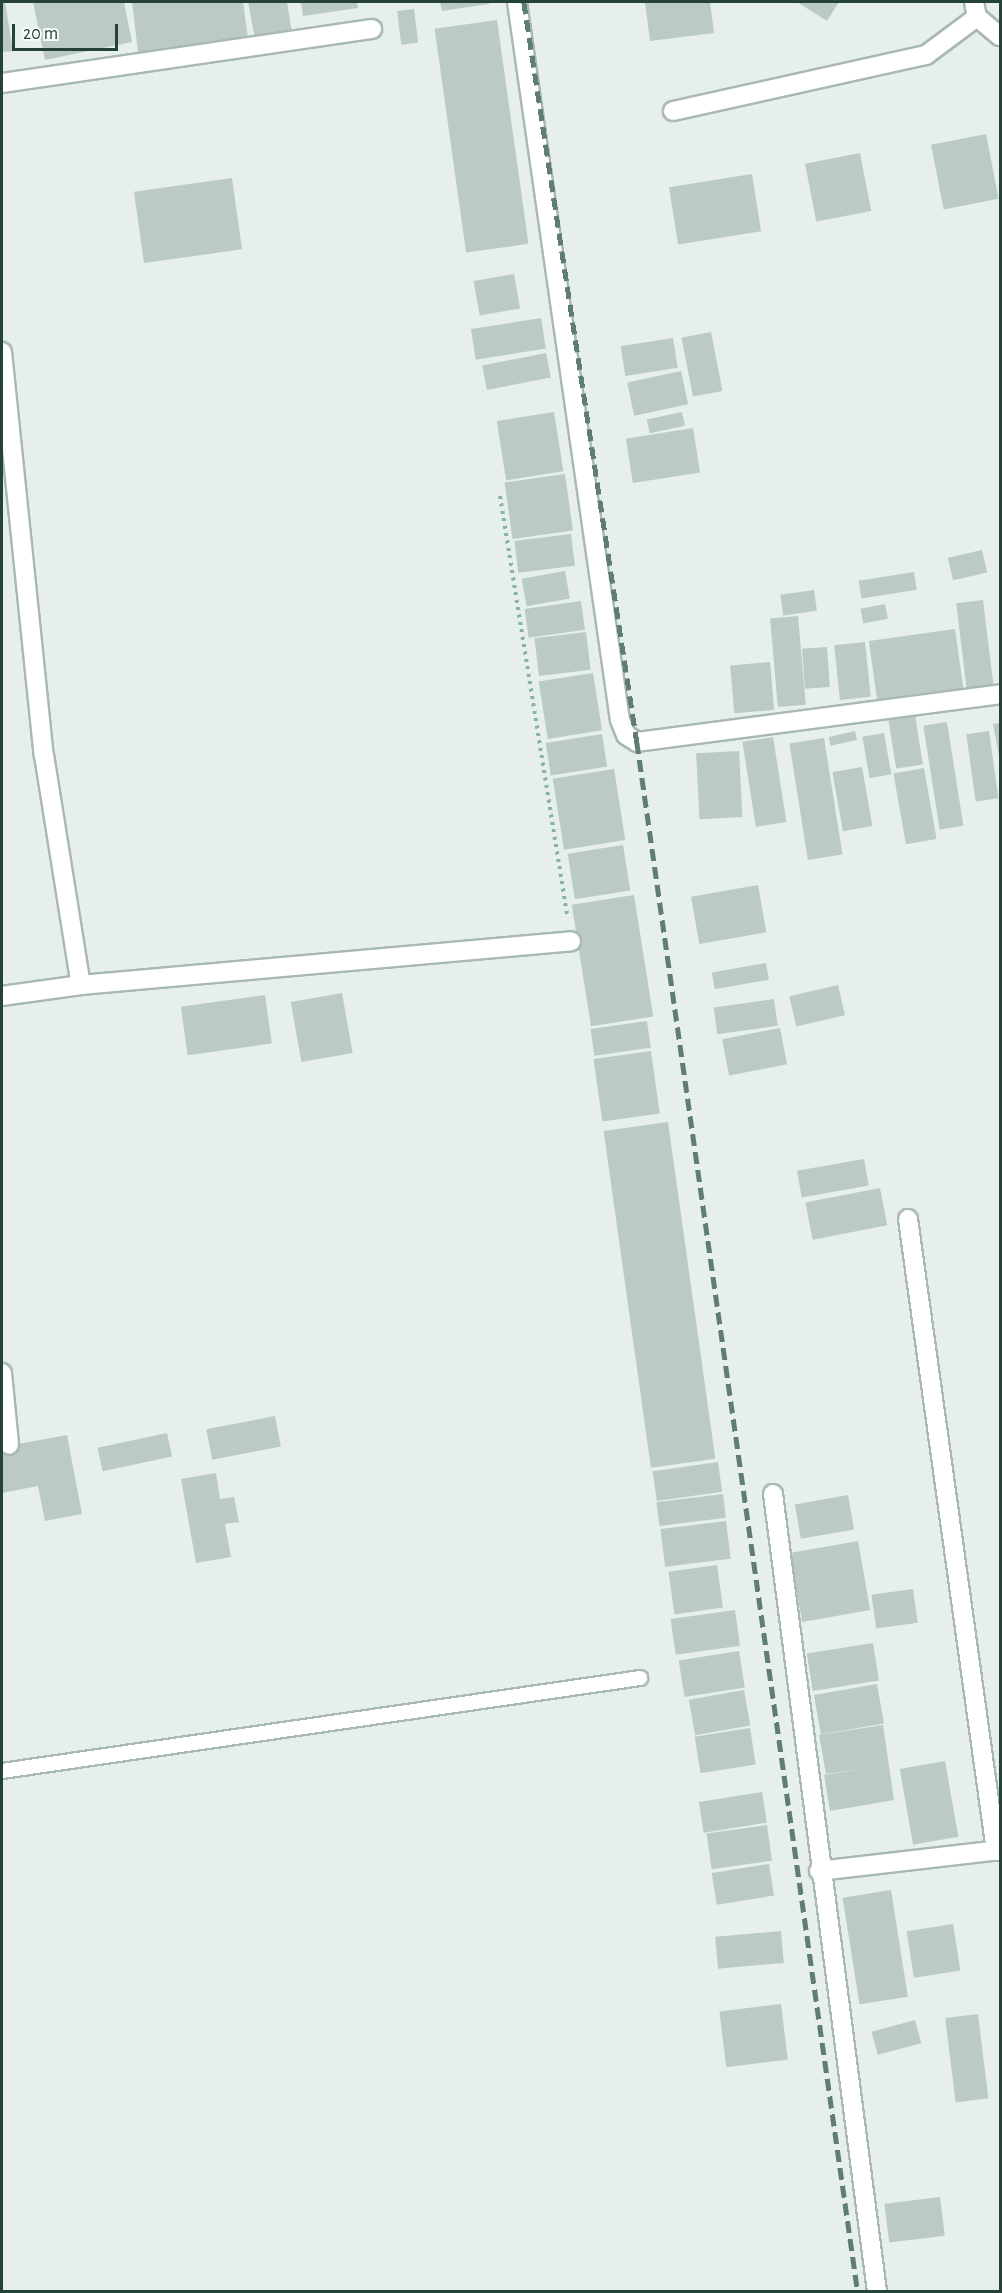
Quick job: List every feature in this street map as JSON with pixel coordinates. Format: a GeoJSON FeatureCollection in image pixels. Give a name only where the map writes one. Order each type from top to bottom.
{"type":"FeatureCollection","features":[{"type":"Feature","properties":{"kind":"street"},"geometry":{"type":"LineString","coordinates":[[517,2],[618,708],[626,735],[637,742],[1000,694]]}},
{"type":"Feature","properties":{"kind":"street"},"geometry":{"type":"LineString","coordinates":[[673,111],[926,56],[975,9],[1000,36]]}},
{"type":"Feature","properties":{"kind":"street"},"geometry":{"type":"LineString","coordinates":[[2,83],[372,30]]}},
{"type":"Feature","properties":{"kind":"street"},"geometry":{"type":"LineString","coordinates":[[2,352],[44,755],[81,985]]}},
{"type":"Feature","properties":{"kind":"street"},"geometry":{"type":"LineString","coordinates":[[2,996],[81,985],[571,940]]}},
{"type":"Feature","properties":{"kind":"street"},"geometry":{"type":"LineString","coordinates":[[819,1871],[998,1851],[908,1219]]}},
{"type":"Feature","properties":{"kind":"street"},"geometry":{"type":"LineString","coordinates":[[2,1373],[9,1445]]}},
{"type":"Feature","properties":{"kind":"street"},"geometry":{"type":"LineString","coordinates":[[773,1494],[819,1871],[877,2292]]}},
{"type":"Feature","properties":{"kind":"lane"},"geometry":{"type":"LineString","coordinates":[[2,1771],[640,1678]]}},
{"type":"Feature","properties":{"kind":"path"},"geometry":{"type":"LineString","coordinates":[[500,496],[571,940]]}},
{"type":"Feature","properties":{"kind":"building"},"geometry":{"type":"Polygon","coordinates":[[[2,2],[5,2],[13,51],[2,52],[2,2]]]}},
{"type":"Feature","properties":{"kind":"building"},"geometry":{"type":"Polygon","coordinates":[[[33,2],[124,2],[132,42],[45,60],[33,2]]]}},
{"type":"Feature","properties":{"kind":"building"},"geometry":{"type":"Polygon","coordinates":[[[132,2],[243,2],[248,38],[138,52],[132,2]]]}},
{"type":"Feature","properties":{"kind":"building"},"geometry":{"type":"Polygon","coordinates":[[[248,2],[287,2],[292,33],[255,39],[248,2]]]}},
{"type":"Feature","properties":{"kind":"building"},"geometry":{"type":"Polygon","coordinates":[[[301,2],[357,2],[358,8],[303,16],[301,2]]]}},
{"type":"Feature","properties":{"kind":"building"},"geometry":{"type":"Polygon","coordinates":[[[440,2],[489,2],[489,4],[442,11],[440,2]]]}},
{"type":"Feature","properties":{"kind":"building"},"geometry":{"type":"Polygon","coordinates":[[[645,2],[710,2],[714,33],[650,41],[645,2]]]}},
{"type":"Feature","properties":{"kind":"building"},"geometry":{"type":"Polygon","coordinates":[[[797,2],[839,2],[827,21],[797,2]]]}},
{"type":"Feature","properties":{"kind":"building"},"geometry":{"type":"Polygon","coordinates":[[[414,9],[418,43],[401,45],[397,11],[414,9]]]}},
{"type":"Feature","properties":{"kind":"building"},"geometry":{"type":"Polygon","coordinates":[[[497,20],[528,244],[466,253],[435,29],[497,20]]]}},
{"type":"Feature","properties":{"kind":"building"},"geometry":{"type":"Polygon","coordinates":[[[986,134],[999,199],[944,209],[931,145],[986,134]]]}},
{"type":"Feature","properties":{"kind":"building"},"geometry":{"type":"Polygon","coordinates":[[[860,153],[871,211],[816,222],[805,164],[860,153]]]}},
{"type":"Feature","properties":{"kind":"building"},"geometry":{"type":"Polygon","coordinates":[[[752,174],[761,231],[678,244],[669,187],[752,174]]]}},
{"type":"Feature","properties":{"kind":"building"},"geometry":{"type":"Polygon","coordinates":[[[232,178],[242,249],[144,263],[134,192],[232,178]]]}},
{"type":"Feature","properties":{"kind":"building"},"geometry":{"type":"Polygon","coordinates":[[[514,274],[520,308],[480,316],[474,281],[514,274]]]}},
{"type":"Feature","properties":{"kind":"building"},"geometry":{"type":"Polygon","coordinates":[[[541,318],[546,349],[476,360],[471,329],[541,318]]]}},
{"type":"Feature","properties":{"kind":"building"},"geometry":{"type":"Polygon","coordinates":[[[711,332],[722,391],[693,397],[682,338],[711,332]]]}},
{"type":"Feature","properties":{"kind":"building"},"geometry":{"type":"Polygon","coordinates":[[[673,338],[678,368],[625,376],[621,346],[673,338]]]}},
{"type":"Feature","properties":{"kind":"building"},"geometry":{"type":"Polygon","coordinates":[[[546,353],[551,378],[487,390],[482,365],[546,353]]]}},
{"type":"Feature","properties":{"kind":"building"},"geometry":{"type":"Polygon","coordinates":[[[681,371],[688,404],[634,416],[627,382],[681,371]]]}},
{"type":"Feature","properties":{"kind":"building"},"geometry":{"type":"Polygon","coordinates":[[[554,412],[563,471],[506,480],[497,421],[554,412]]]}},
{"type":"Feature","properties":{"kind":"building"},"geometry":{"type":"Polygon","coordinates":[[[682,412],[685,426],[650,433],[647,419],[682,412]]]}},
{"type":"Feature","properties":{"kind":"building"},"geometry":{"type":"Polygon","coordinates":[[[693,428],[700,472],[633,483],[626,439],[693,428]]]}},
{"type":"Feature","properties":{"kind":"building"},"geometry":{"type":"Polygon","coordinates":[[[565,474],[573,530],[513,539],[505,482],[565,474]]]}},
{"type":"Feature","properties":{"kind":"building"},"geometry":{"type":"Polygon","coordinates":[[[571,534],[575,566],[518,573],[514,541],[571,534]]]}},
{"type":"Feature","properties":{"kind":"building"},"geometry":{"type":"Polygon","coordinates":[[[982,550],[987,572],[953,580],[948,558],[982,550]]]}},
{"type":"Feature","properties":{"kind":"building"},"geometry":{"type":"Polygon","coordinates":[[[565,571],[570,599],[527,606],[522,579],[565,571]]]}},
{"type":"Feature","properties":{"kind":"building"},"geometry":{"type":"Polygon","coordinates":[[[914,572],[917,590],[862,599],[859,581],[914,572]]]}},
{"type":"Feature","properties":{"kind":"building"},"geometry":{"type":"Polygon","coordinates":[[[814,590],[817,611],[783,616],[780,595],[814,590]]]}},
{"type":"Feature","properties":{"kind":"building"},"geometry":{"type":"Polygon","coordinates":[[[983,600],[994,687],[967,691],[956,603],[983,600]]]}},
{"type":"Feature","properties":{"kind":"building"},"geometry":{"type":"Polygon","coordinates":[[[581,601],[585,630],[529,638],[525,609],[581,601]]]}},
{"type":"Feature","properties":{"kind":"building"},"geometry":{"type":"Polygon","coordinates":[[[885,604],[888,619],[863,623],[860,609],[885,604]]]}},
{"type":"Feature","properties":{"kind":"building"},"geometry":{"type":"Polygon","coordinates":[[[798,616],[806,705],[778,707],[770,618],[798,616]]]}},
{"type":"Feature","properties":{"kind":"building"},"geometry":{"type":"Polygon","coordinates":[[[955,629],[963,688],[877,701],[869,641],[955,629]]]}},
{"type":"Feature","properties":{"kind":"building"},"geometry":{"type":"Polygon","coordinates":[[[586,632],[591,670],[539,676],[534,638],[586,632]]]}},
{"type":"Feature","properties":{"kind":"building"},"geometry":{"type":"Polygon","coordinates":[[[865,642],[871,697],[840,700],[834,645],[865,642]]]}},
{"type":"Feature","properties":{"kind":"building"},"geometry":{"type":"Polygon","coordinates":[[[827,647],[830,687],[805,689],[802,649],[827,647]]]}},
{"type":"Feature","properties":{"kind":"building"},"geometry":{"type":"Polygon","coordinates":[[[770,662],[774,710],[734,713],[730,665],[770,662]]]}},
{"type":"Feature","properties":{"kind":"building"},"geometry":{"type":"Polygon","coordinates":[[[593,673],[602,730],[548,739],[539,682],[593,673]]]}},
{"type":"Feature","properties":{"kind":"building"},"geometry":{"type":"Polygon","coordinates":[[[915,715],[923,764],[896,769],[888,719],[915,715]]]}},
{"type":"Feature","properties":{"kind":"building"},"geometry":{"type":"Polygon","coordinates":[[[947,722],[963,826],[940,829],[923,726],[947,722]]]}},
{"type":"Feature","properties":{"kind":"building"},"geometry":{"type":"Polygon","coordinates":[[[1000,723],[1000,756],[999,756],[993,724],[1000,723]]]}},
{"type":"Feature","properties":{"kind":"building"},"geometry":{"type":"Polygon","coordinates":[[[855,731],[857,740],[831,746],[829,737],[855,731]]]}},
{"type":"Feature","properties":{"kind":"building"},"geometry":{"type":"Polygon","coordinates":[[[989,731],[998,798],[976,802],[966,734],[989,731]]]}},
{"type":"Feature","properties":{"kind":"building"},"geometry":{"type":"Polygon","coordinates":[[[884,733],[891,774],[870,778],[862,737],[884,733]]]}},
{"type":"Feature","properties":{"kind":"building"},"geometry":{"type":"Polygon","coordinates":[[[602,734],[607,767],[551,776],[546,743],[602,734]]]}},
{"type":"Feature","properties":{"kind":"building"},"geometry":{"type":"Polygon","coordinates":[[[773,737],[786,822],[756,827],[742,742],[773,737]]]}},
{"type":"Feature","properties":{"kind":"building"},"geometry":{"type":"Polygon","coordinates":[[[824,738],[842,855],[808,860],[789,743],[824,738]]]}},
{"type":"Feature","properties":{"kind":"building"},"geometry":{"type":"Polygon","coordinates":[[[739,751],[742,817],[700,819],[696,753],[739,751]]]}},
{"type":"Feature","properties":{"kind":"building"},"geometry":{"type":"Polygon","coordinates":[[[862,767],[872,826],[843,831],[832,772],[862,767]]]}},
{"type":"Feature","properties":{"kind":"building"},"geometry":{"type":"Polygon","coordinates":[[[924,768],[937,839],[906,844],[893,773],[924,768]]]}},
{"type":"Feature","properties":{"kind":"building"},"geometry":{"type":"Polygon","coordinates":[[[614,769],[625,840],[564,850],[553,779],[614,769]]]}},
{"type":"Feature","properties":{"kind":"building"},"geometry":{"type":"Polygon","coordinates":[[[623,845],[630,890],[575,899],[568,854],[623,845]]]}},
{"type":"Feature","properties":{"kind":"building"},"geometry":{"type":"Polygon","coordinates":[[[758,885],[766,932],[699,944],[691,897],[758,885]]]}},
{"type":"Feature","properties":{"kind":"building"},"geometry":{"type":"Polygon","coordinates":[[[634,895],[653,1016],[591,1026],[572,905],[634,895]]]}},
{"type":"Feature","properties":{"kind":"building"},"geometry":{"type":"Polygon","coordinates":[[[766,963],[769,980],[715,989],[712,973],[766,963]]]}},
{"type":"Feature","properties":{"kind":"building"},"geometry":{"type":"Polygon","coordinates":[[[838,985],[845,1015],[796,1026],[789,996],[838,985]]]}},
{"type":"Feature","properties":{"kind":"building"},"geometry":{"type":"Polygon","coordinates":[[[342,993],[353,1053],[301,1062],[291,1002],[342,993]]]}},
{"type":"Feature","properties":{"kind":"building"},"geometry":{"type":"Polygon","coordinates":[[[265,995],[272,1044],[188,1055],[181,1007],[265,995]]]}},
{"type":"Feature","properties":{"kind":"building"},"geometry":{"type":"Polygon","coordinates":[[[774,999],[778,1026],[717,1034],[714,1007],[774,999]]]}},
{"type":"Feature","properties":{"kind":"building"},"geometry":{"type":"Polygon","coordinates":[[[647,1021],[651,1048],[594,1056],[591,1029],[647,1021]]]}},
{"type":"Feature","properties":{"kind":"building"},"geometry":{"type":"Polygon","coordinates":[[[780,1028],[787,1064],[729,1076],[722,1039],[780,1028]]]}},
{"type":"Feature","properties":{"kind":"building"},"geometry":{"type":"Polygon","coordinates":[[[651,1051],[660,1113],[602,1121],[594,1059],[651,1051]]]}},
{"type":"Feature","properties":{"kind":"building"},"geometry":{"type":"Polygon","coordinates":[[[668,1122],[715,1459],[651,1468],[604,1131],[668,1122]]]}},
{"type":"Feature","properties":{"kind":"building"},"geometry":{"type":"Polygon","coordinates":[[[864,1159],[869,1186],[802,1197],[797,1171],[864,1159]]]}},
{"type":"Feature","properties":{"kind":"building"},"geometry":{"type":"Polygon","coordinates":[[[880,1188],[887,1225],[813,1240],[805,1203],[880,1188]]]}},
{"type":"Feature","properties":{"kind":"building"},"geometry":{"type":"Polygon","coordinates":[[[275,1416],[281,1446],[212,1460],[206,1429],[275,1416]]]}},
{"type":"Feature","properties":{"kind":"building"},"geometry":{"type":"Polygon","coordinates":[[[167,1433],[172,1456],[103,1471],[98,1448],[167,1433]]]}},
{"type":"Feature","properties":{"kind":"building"},"geometry":{"type":"Polygon","coordinates":[[[67,1435],[82,1514],[45,1521],[38,1486],[2,1493],[2,1447],[67,1435]]]}},
{"type":"Feature","properties":{"kind":"building"},"geometry":{"type":"Polygon","coordinates":[[[718,1462],[722,1492],[657,1501],[653,1471],[718,1462]]]}},
{"type":"Feature","properties":{"kind":"building"},"geometry":{"type":"Polygon","coordinates":[[[216,1473],[220,1499],[234,1497],[239,1522],[225,1524],[231,1557],[196,1563],[181,1479],[216,1473]]]}},
{"type":"Feature","properties":{"kind":"building"},"geometry":{"type":"Polygon","coordinates":[[[723,1494],[726,1518],[659,1526],[656,1502],[723,1494]]]}},
{"type":"Feature","properties":{"kind":"building"},"geometry":{"type":"Polygon","coordinates":[[[848,1495],[854,1529],[801,1539],[795,1504],[848,1495]]]}},
{"type":"Feature","properties":{"kind":"building"},"geometry":{"type":"Polygon","coordinates":[[[726,1521],[731,1559],[665,1567],[660,1529],[726,1521]]]}},
{"type":"Feature","properties":{"kind":"building"},"geometry":{"type":"Polygon","coordinates":[[[858,1541],[870,1610],[802,1622],[790,1553],[858,1541]]]}},
{"type":"Feature","properties":{"kind":"building"},"geometry":{"type":"Polygon","coordinates":[[[717,1565],[723,1608],[674,1614],[668,1572],[717,1565]]]}},
{"type":"Feature","properties":{"kind":"building"},"geometry":{"type":"Polygon","coordinates":[[[913,1589],[918,1623],[876,1629],[871,1595],[913,1589]]]}},
{"type":"Feature","properties":{"kind":"building"},"geometry":{"type":"Polygon","coordinates":[[[735,1610],[740,1646],[676,1655],[671,1619],[735,1610]]]}},
{"type":"Feature","properties":{"kind":"building"},"geometry":{"type":"Polygon","coordinates":[[[873,1643],[879,1681],[813,1691],[807,1653],[873,1643]]]}},
{"type":"Feature","properties":{"kind":"building"},"geometry":{"type":"Polygon","coordinates":[[[739,1651],[745,1688],[685,1697],[679,1661],[739,1651]]]}},
{"type":"Feature","properties":{"kind":"building"},"geometry":{"type":"Polygon","coordinates":[[[877,1684],[884,1723],[821,1735],[814,1695],[877,1684]]]}},
{"type":"Feature","properties":{"kind":"building"},"geometry":{"type":"Polygon","coordinates":[[[744,1690],[750,1725],[695,1735],[689,1700],[744,1690]]]}},
{"type":"Feature","properties":{"kind":"building"},"geometry":{"type":"Polygon","coordinates":[[[883,1725],[894,1800],[830,1811],[824,1775],[866,1768],[826,1774],[819,1735],[883,1725]]]}},
{"type":"Feature","properties":{"kind":"building"},"geometry":{"type":"Polygon","coordinates":[[[750,1728],[756,1765],[700,1773],[695,1737],[750,1728]]]}},
{"type":"Feature","properties":{"kind":"building"},"geometry":{"type":"Polygon","coordinates":[[[945,1761],[958,1837],[913,1845],[900,1769],[945,1761]]]}},
{"type":"Feature","properties":{"kind":"building"},"geometry":{"type":"Polygon","coordinates":[[[762,1792],[767,1823],[704,1833],[699,1802],[762,1792]]]}},
{"type":"Feature","properties":{"kind":"building"},"geometry":{"type":"Polygon","coordinates":[[[767,1825],[772,1861],[712,1869],[707,1833],[767,1825]]]}},
{"type":"Feature","properties":{"kind":"building"},"geometry":{"type":"Polygon","coordinates":[[[769,1864],[774,1896],[717,1905],[712,1873],[769,1864]]]}},
{"type":"Feature","properties":{"kind":"building"},"geometry":{"type":"Polygon","coordinates":[[[891,1890],[908,1997],[859,2004],[843,1898],[891,1890]]]}},
{"type":"Feature","properties":{"kind":"building"},"geometry":{"type":"Polygon","coordinates":[[[953,1924],[960,1970],[914,1978],[907,1931],[953,1924]]]}},
{"type":"Feature","properties":{"kind":"building"},"geometry":{"type":"Polygon","coordinates":[[[781,1931],[784,1963],[718,1969],[715,1937],[781,1931]]]}},
{"type":"Feature","properties":{"kind":"building"},"geometry":{"type":"Polygon","coordinates":[[[781,2004],[788,2060],[726,2067],[719,2012],[781,2004]]]}},
{"type":"Feature","properties":{"kind":"building"},"geometry":{"type":"Polygon","coordinates":[[[978,2014],[988,2098],[956,2102],[945,2018],[978,2014]]]}},
{"type":"Feature","properties":{"kind":"building"},"geometry":{"type":"Polygon","coordinates":[[[915,2020],[921,2043],[878,2055],[872,2032],[915,2020]]]}},
{"type":"Feature","properties":{"kind":"building"},"geometry":{"type":"Polygon","coordinates":[[[940,2197],[945,2236],[889,2243],[884,2204],[940,2197]]]}},
{"type":"Feature","properties":{"kind":"railway"},"geometry":{"type":"LineString","coordinates":[[524,2],[637,742],[858,2292]]}}]}
